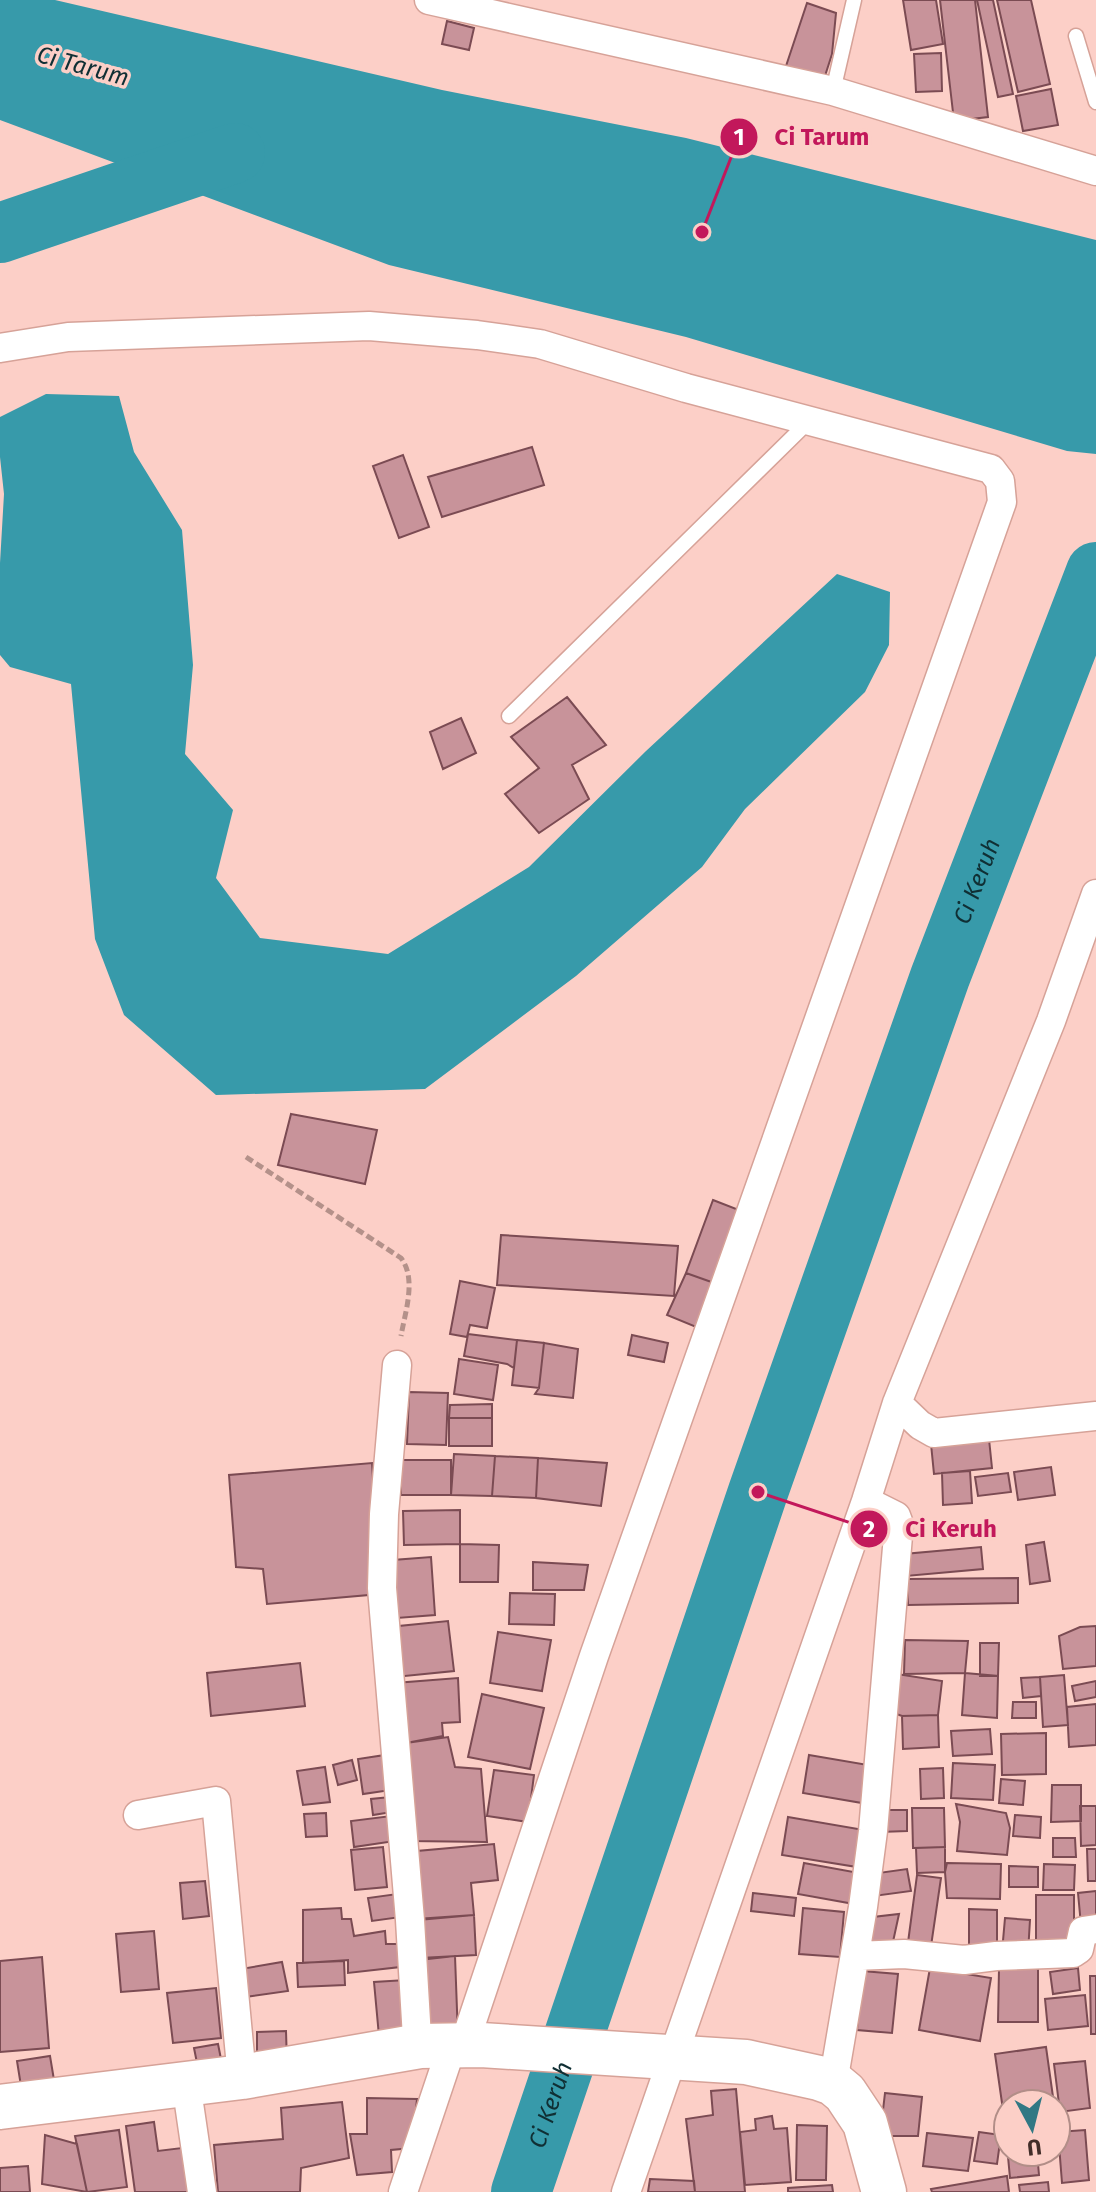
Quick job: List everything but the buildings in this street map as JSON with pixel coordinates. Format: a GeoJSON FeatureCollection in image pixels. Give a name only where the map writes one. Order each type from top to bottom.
{"type":"FeatureCollection","features":[{"type":"Feature","properties":{"kind":"main road"},"geometry":{"type":"LineString","coordinates":[[0,2107],[242,2077],[454,2046],[746,2062],[833,2083],[845,2093],[865,2123],[884,2192]]}},
{"type":"Feature","properties":{"kind":"street"},"geometry":{"type":"LineString","coordinates":[[429,0],[473,5],[833,91],[1093,166]]}},
{"type":"Feature","properties":{"kind":"street"},"geometry":{"type":"LineString","coordinates":[[0,348],[68,337],[369,326],[540,344],[686,388],[991,469],[1000,481],[1002,502],[403,2192]]}},
{"type":"Feature","properties":{"kind":"street"},"geometry":{"type":"LineString","coordinates":[[626,2192],[866,1501],[897,1403],[1051,1021],[1096,894]]}},
{"type":"Feature","properties":{"kind":"street"},"geometry":{"type":"LineString","coordinates":[[397,1365],[384,1514],[382,1588],[454,2046]]}},
{"type":"Feature","properties":{"kind":"street"},"geometry":{"type":"LineString","coordinates":[[897,1403],[920,1425],[934,1433],[1096,1416]]}},
{"type":"Feature","properties":{"kind":"street"},"geometry":{"type":"LineString","coordinates":[[833,2083],[873,1831],[899,1524],[896,1516],[866,1501]]}},
{"type":"Feature","properties":{"kind":"street"},"geometry":{"type":"LineString","coordinates":[[138,1815],[216,1801],[242,2077]]}},
{"type":"Feature","properties":{"kind":"street"},"geometry":{"type":"LineString","coordinates":[[855,1956],[904,1954],[964,1960],[1073,1953],[1079,1949],[1083,1931],[1096,1929]]}},
{"type":"Feature","properties":{"kind":"street"},"geometry":{"type":"LineString","coordinates":[[186,2083],[202,2192]]}},
{"type":"Feature","properties":{"kind":"lane"},"geometry":{"type":"LineString","coordinates":[[833,91],[854,0]]}},
{"type":"Feature","properties":{"kind":"lane"},"geometry":{"type":"LineString","coordinates":[[1076,36],[1096,102]]}},
{"type":"Feature","properties":{"kind":"lane"},"geometry":{"type":"LineString","coordinates":[[509,716],[809,420]]}},
{"type":"Feature","properties":{"kind":"path"},"geometry":{"type":"LineString","coordinates":[[246,1157],[401,1258],[408,1267],[410,1279],[397,1365]]}},
{"type":"Feature","properties":{"kind":"water"},"geometry":{"type":"Polygon","coordinates":[[[0,0],[55,0],[442,90],[686,138],[1096,240],[1096,454],[1067,451],[686,337],[389,265],[0,120],[0,0]]]}},
{"type":"Feature","properties":{"kind":"water"},"geometry":{"type":"Polygon","coordinates":[[[46,394],[119,396],[134,452],[182,530],[193,665],[185,754],[233,810],[216,878],[260,938],[388,954],[529,867],[646,751],[837,574],[890,592],[889,645],[865,692],[745,809],[702,867],[576,976],[425,1089],[216,1095],[124,1015],[95,939],[71,684],[10,667],[0,655],[4,494],[0,417],[46,394]]]}},
{"type":"Feature","properties":{"kind":"waterway"},"geometry":{"type":"LineString","coordinates":[[0,233],[235,153]]}},
{"type":"Feature","properties":{"kind":"waterway","name":"Ci Keruh"},"geometry":{"type":"LineString","coordinates":[[521,2192],[758,1492],[940,977],[1096,572]]}},
{"type":"Feature","properties":{"kind":"place","name":"Ci Tarum"},"geometry":{"type":"Point","coordinates":[702,232]}},
{"type":"Feature","properties":{"kind":"place","name":"Ci Keruh"},"geometry":{"type":"Point","coordinates":[758,1492]}}]}
